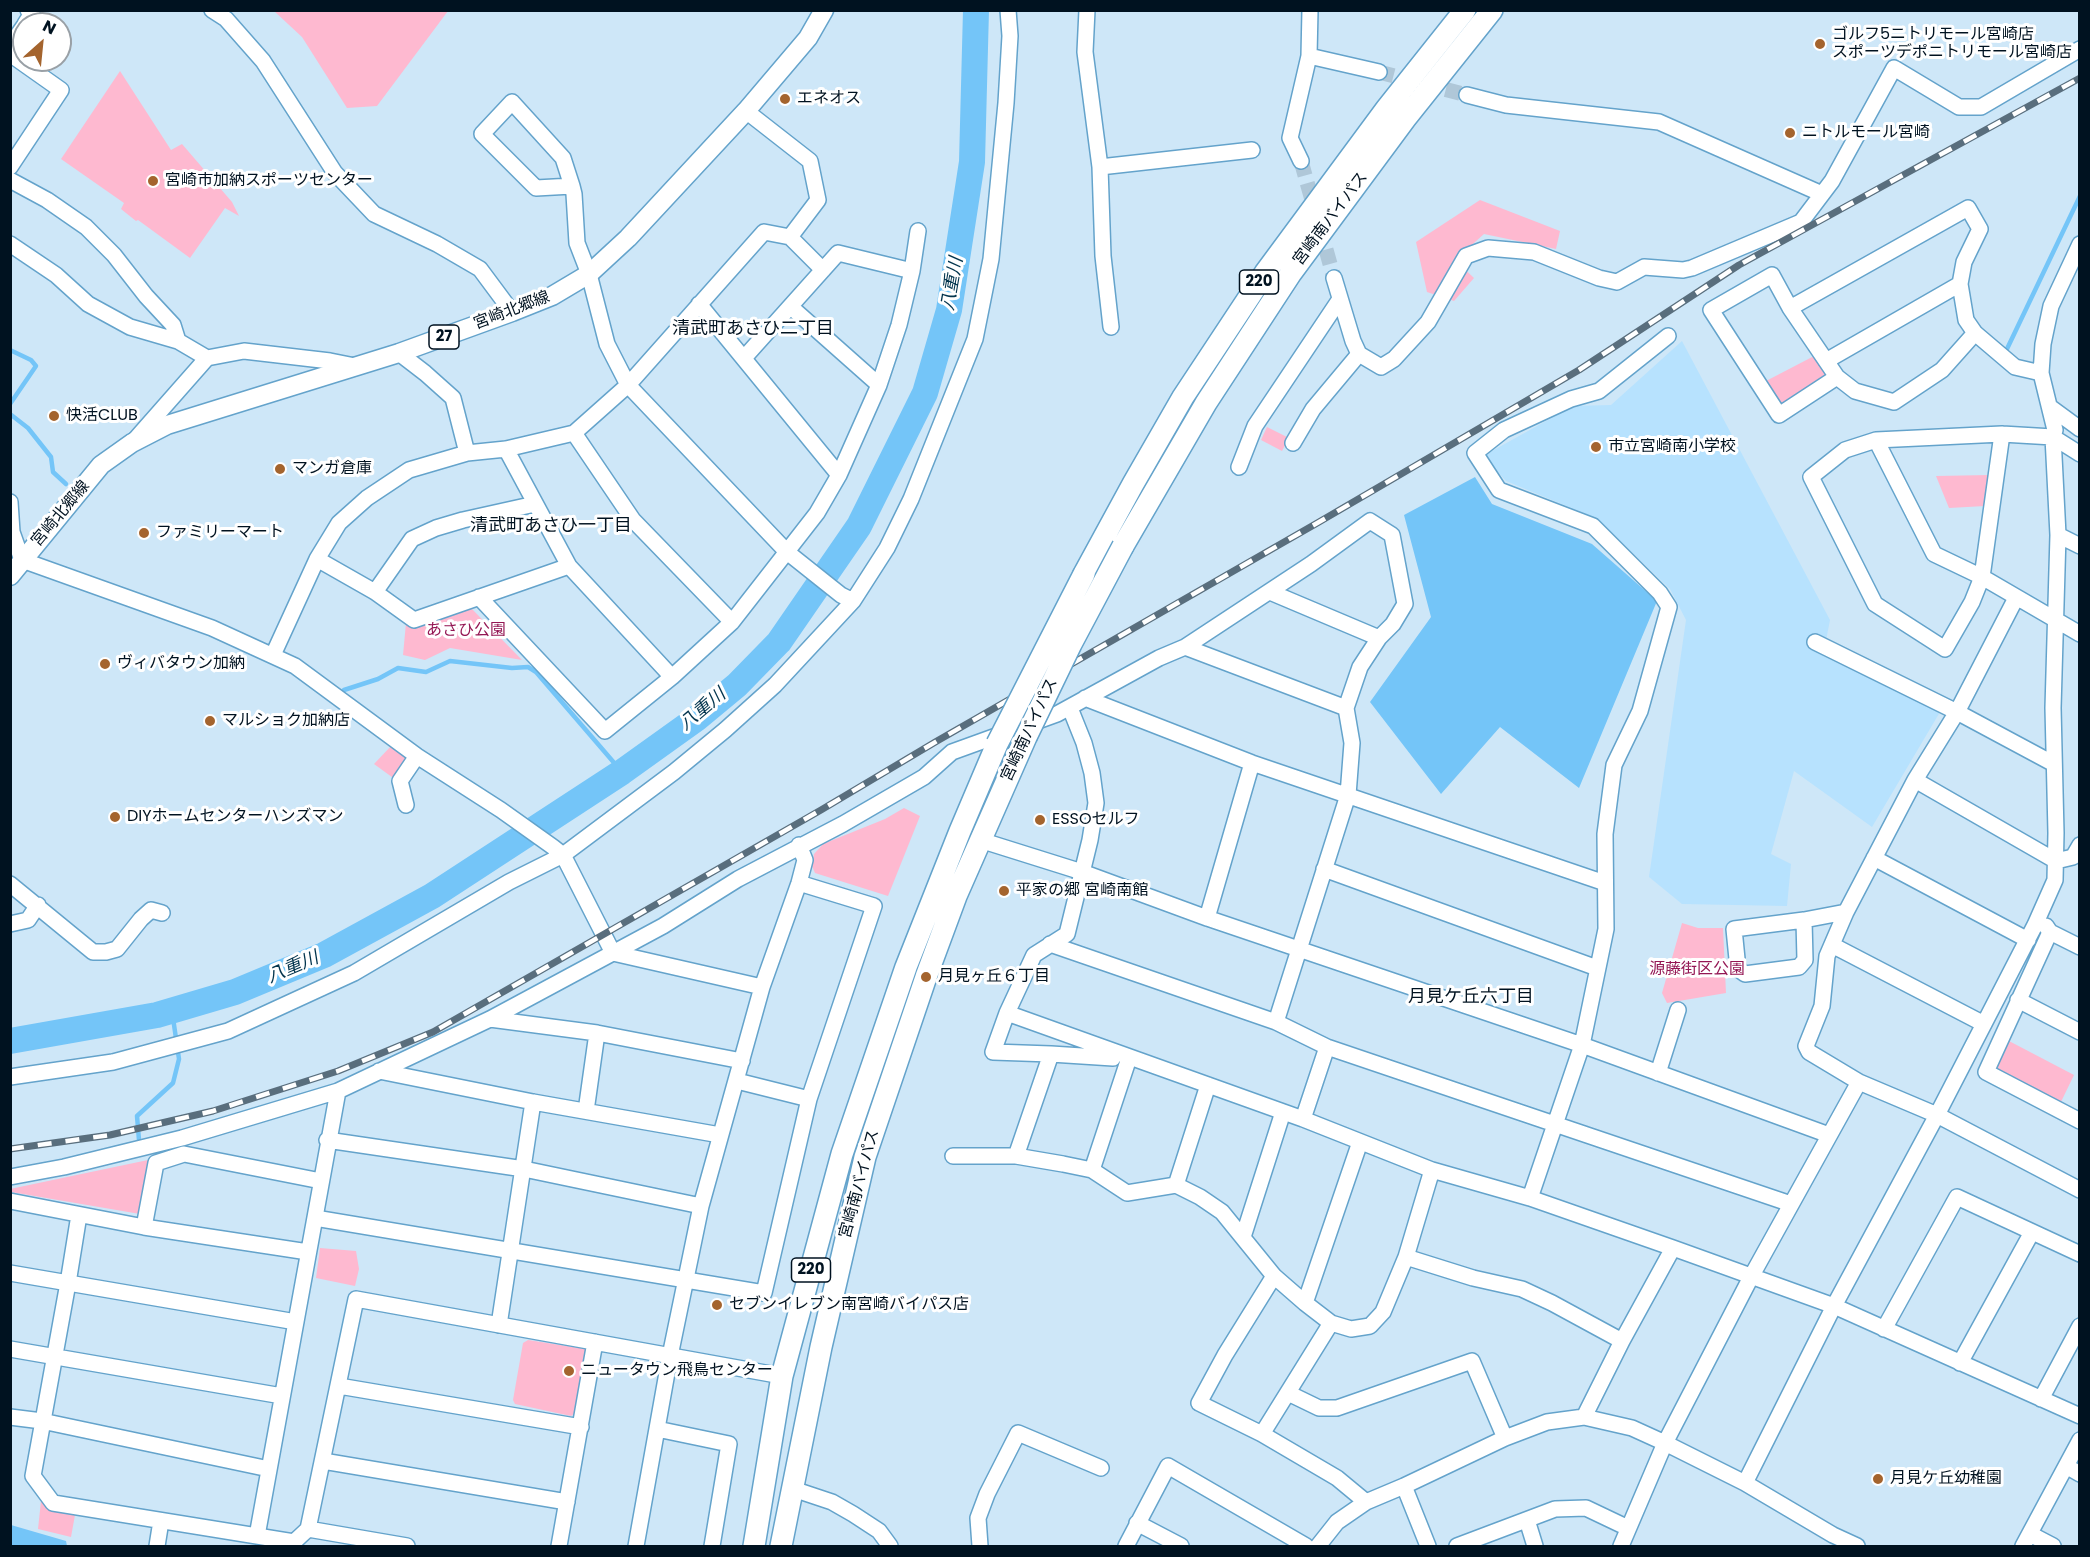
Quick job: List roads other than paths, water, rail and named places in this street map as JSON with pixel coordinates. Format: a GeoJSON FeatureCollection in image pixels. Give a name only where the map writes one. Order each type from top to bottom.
{"type":"FeatureCollection","features":[{"type":"Feature","properties":{"kind":"highway","name":"宮崎南バイパス"},"geometry":{"type":"LineString","coordinates":[[754,1546],[782,1376],[842,1155],[890,1011],[960,831],[997,744],[1084,574],[1183,397],[1265,273],[1387,108],[1465,10]]}},
{"type":"Feature","properties":{"kind":"highway","name":"宮崎南バイパス"},"geometry":{"type":"LineString","coordinates":[[781,1546],[821,1347],[865,1157],[926,977],[956,897],[1026,737],[1071,644],[1123,546],[1206,403],[1291,273],[1405,118],[1492,10]]}},
{"type":"Feature","properties":{"kind":"main road","name":"宮崎北郷線"},"geometry":{"type":"LineString","coordinates":[[10,576],[101,465],[132,443],[167,425],[399,353],[512,312],[552,296],[589,274],[628,238],[746,111],[808,38],[824,10]]}},
{"type":"Feature","properties":{"kind":"street"},"geometry":{"type":"LineString","coordinates":[[212,10],[226,19],[264,61],[334,173],[374,214],[437,244],[480,269],[512,312]]}},
{"type":"Feature","properties":{"kind":"street"},"geometry":{"type":"LineString","coordinates":[[10,1077],[112,1062],[228,1031],[354,974],[558,851],[725,730],[775,686],[887,548],[911,499],[975,339],[991,259],[1006,103],[1010,36],[1008,10]]}},
{"type":"Feature","properties":{"kind":"street"},"geometry":{"type":"LineString","coordinates":[[1087,10],[1085,52],[1100,167],[1103,256],[1111,327]]}},
{"type":"Feature","properties":{"kind":"street"},"geometry":{"type":"LineString","coordinates":[[1301,161],[1290,138],[1309,56],[1310,10]]}},
{"type":"Feature","properties":{"kind":"street"},"geometry":{"type":"LineString","coordinates":[[1334,278],[1359,354],[1381,367],[1394,359],[1428,322],[1466,256],[1488,248],[1534,252],[1599,278],[1617,282],[1644,267],[1683,270],[1692,268],[1801,222],[1832,181],[1894,68],[1959,107],[1981,107],[2079,49]]}},
{"type":"Feature","properties":{"kind":"street"},"geometry":{"type":"LineString","coordinates":[[10,54],[61,90],[10,167]]}},
{"type":"Feature","properties":{"kind":"street"},"geometry":{"type":"LineString","coordinates":[[1309,56],[1379,72]]}},
{"type":"Feature","properties":{"kind":"street"},"geometry":{"type":"LineString","coordinates":[[1467,94],[1506,105],[1659,122],[1822,194]]}},
{"type":"Feature","properties":{"kind":"street"},"geometry":{"type":"LineString","coordinates":[[572,186],[536,188],[482,134],[512,102],[563,158],[572,186],[574,194],[577,243],[589,274],[607,344],[628,385],[792,555],[847,598]]}},
{"type":"Feature","properties":{"kind":"street"},"geometry":{"type":"LineString","coordinates":[[746,111],[810,161],[818,200],[790,237]]}},
{"type":"Feature","properties":{"kind":"street"},"geometry":{"type":"LineString","coordinates":[[1100,167],[1252,150]]}},
{"type":"Feature","properties":{"kind":"street"},"geometry":{"type":"LineString","coordinates":[[10,180],[47,200],[86,227],[114,255],[146,296],[173,325],[178,341]]}},
{"type":"Feature","properties":{"kind":"street"},"geometry":{"type":"LineString","coordinates":[[1790,308],[1968,208],[1980,229],[1964,262],[1960,284],[1966,320],[1976,333],[2015,367],[2041,373]]}},
{"type":"Feature","properties":{"kind":"street"},"geometry":{"type":"LineString","coordinates":[[479,597],[605,731],[672,678],[732,622],[792,555],[839,475],[879,385],[899,325],[912,271],[918,231]]}},
{"type":"Feature","properties":{"kind":"street"},"geometry":{"type":"LineString","coordinates":[[273,655],[317,559],[339,523],[367,498],[409,470],[467,453],[506,449],[574,433],[628,385],[764,232],[790,237],[823,270]]}},
{"type":"Feature","properties":{"kind":"street"},"geometry":{"type":"LineString","coordinates":[[10,244],[56,274],[88,304],[130,327],[178,341],[207,358]]}},
{"type":"Feature","properties":{"kind":"street"},"geometry":{"type":"LineString","coordinates":[[1745,1483],[1833,1306],[1937,1115],[2028,940],[2055,880],[2055,620],[2058,535],[2053,436],[2055,430],[2041,373],[2043,344],[2050,306],[2079,244]]}},
{"type":"Feature","properties":{"kind":"street"},"geometry":{"type":"LineString","coordinates":[[744,358],[838,253],[912,271]]}},
{"type":"Feature","properties":{"kind":"street"},"geometry":{"type":"LineString","coordinates":[[1837,377],[1779,415],[1711,310],[1772,275],[1790,308],[1837,377],[1855,390],[1894,402],[1942,370],[1976,333]]}},
{"type":"Feature","properties":{"kind":"street"},"geometry":{"type":"LineString","coordinates":[[1826,361],[1960,284]]}},
{"type":"Feature","properties":{"kind":"street"},"geometry":{"type":"LineString","coordinates":[[1239,467],[1256,426],[1340,299]]}},
{"type":"Feature","properties":{"kind":"street"},"geometry":{"type":"LineString","coordinates":[[699,304],[839,475]]}},
{"type":"Feature","properties":{"kind":"street"},"geometry":{"type":"LineString","coordinates":[[791,307],[879,385]]}},
{"type":"Feature","properties":{"kind":"street"},"geometry":{"type":"LineString","coordinates":[[1530,1198],[1582,1045],[1606,929],[1605,834],[1614,765],[1640,711],[1669,607],[1660,593],[1593,526],[1499,490],[1475,453],[1503,430],[1571,399],[1599,391],[1668,336]]}},
{"type":"Feature","properties":{"kind":"street"},"geometry":{"type":"LineString","coordinates":[[132,443],[207,358],[244,351],[355,366]]}},
{"type":"Feature","properties":{"kind":"street"},"geometry":{"type":"LineString","coordinates":[[399,353],[453,398],[467,453]]}},
{"type":"Feature","properties":{"kind":"street"},"geometry":{"type":"LineString","coordinates":[[1293,443],[1314,409],[1359,354]]}},
{"type":"Feature","properties":{"kind":"street"},"geometry":{"type":"LineString","coordinates":[[2050,407],[2079,429]]}},
{"type":"Feature","properties":{"kind":"street"},"geometry":{"type":"LineString","coordinates":[[574,433],[633,520],[732,622]]}},
{"type":"Feature","properties":{"kind":"street"},"geometry":{"type":"LineString","coordinates":[[2002,434],[1982,577],[1972,602],[1945,649],[1875,604],[1811,477],[1845,450],[1876,440],[2002,434],[2053,436],[2079,454]]}},
{"type":"Feature","properties":{"kind":"street"},"geometry":{"type":"LineString","coordinates":[[1876,440],[1934,554],[1982,577],[2079,634]]}},
{"type":"Feature","properties":{"kind":"street"},"geometry":{"type":"LineString","coordinates":[[506,449],[569,566],[672,678]]}},
{"type":"Feature","properties":{"kind":"street"},"geometry":{"type":"LineString","coordinates":[[10,502],[12,532],[22,560],[212,628],[295,666],[417,756],[501,810],[558,851],[613,953],[762,987]]}},
{"type":"Feature","properties":{"kind":"street"},"geometry":{"type":"LineString","coordinates":[[375,592],[412,539],[436,528],[463,520],[535,504]]}},
{"type":"Feature","properties":{"kind":"street"},"geometry":{"type":"LineString","coordinates":[[10,1177],[64,1167],[182,1138],[338,1091],[490,1019],[663,926],[738,879],[843,824],[924,777],[952,752],[1070,708],[1159,658],[1185,647],[1270,592],[1370,521],[1392,535],[1405,604],[1393,624],[1379,638],[1360,667],[1346,708],[1352,743],[1348,795],[1276,1022]]}},
{"type":"Feature","properties":{"kind":"street"},"geometry":{"type":"LineString","coordinates":[[2058,535],[2079,546]]}},
{"type":"Feature","properties":{"kind":"street"},"geometry":{"type":"LineString","coordinates":[[317,559],[375,592],[414,620],[569,566]]}},
{"type":"Feature","properties":{"kind":"street"},"geometry":{"type":"LineString","coordinates":[[1270,592],[1379,638]]}},
{"type":"Feature","properties":{"kind":"street"},"geometry":{"type":"LineString","coordinates":[[2016,598],[1957,711],[1915,780],[1846,912],[1827,956],[1822,1006],[1806,1046],[1809,1052],[1859,1082],[1937,1115],[2079,1190]]}},
{"type":"Feature","properties":{"kind":"street"},"geometry":{"type":"LineString","coordinates":[[1815,642],[1957,711],[2054,764]]}},
{"type":"Feature","properties":{"kind":"street"},"geometry":{"type":"LineString","coordinates":[[1185,647],[1346,708]]}},
{"type":"Feature","properties":{"kind":"street"},"geometry":{"type":"LineString","coordinates":[[1085,698],[1252,763],[1605,883]]}},
{"type":"Feature","properties":{"kind":"street"},"geometry":{"type":"LineString","coordinates":[[1070,708],[1084,743],[1092,773],[1096,803],[1082,872],[1067,934],[1034,955],[1007,1013],[993,1052],[1101,1056],[1147,1064]]}},
{"type":"Feature","properties":{"kind":"street"},"geometry":{"type":"LineString","coordinates":[[406,805],[400,781],[417,756]]}},
{"type":"Feature","properties":{"kind":"street"},"geometry":{"type":"LineString","coordinates":[[1207,918],[1252,763]]}},
{"type":"Feature","properties":{"kind":"street"},"geometry":{"type":"LineString","coordinates":[[1915,780],[2056,861],[2077,855]]}},
{"type":"Feature","properties":{"kind":"street"},"geometry":{"type":"LineString","coordinates":[[980,840],[1082,872],[1207,918],[1582,1045],[1829,1135]]}},
{"type":"Feature","properties":{"kind":"street"},"geometry":{"type":"LineString","coordinates":[[636,1546],[670,1356],[701,1206],[762,987],[799,883],[805,860],[799,846]]}},
{"type":"Feature","properties":{"kind":"street"},"geometry":{"type":"LineString","coordinates":[[1874,858],[2028,940]]}},
{"type":"Feature","properties":{"kind":"street"},"geometry":{"type":"LineString","coordinates":[[1324,869],[1597,968]]}},
{"type":"Feature","properties":{"kind":"street"},"geometry":{"type":"LineString","coordinates":[[315,1218],[764,1293],[809,1099],[874,906],[799,883]]}},
{"type":"Feature","properties":{"kind":"street"},"geometry":{"type":"LineString","coordinates":[[10,884],[39,905],[93,952],[117,949],[151,910],[162,913]]}},
{"type":"Feature","properties":{"kind":"street"},"geometry":{"type":"LineString","coordinates":[[10,924],[28,920],[39,905]]}},
{"type":"Feature","properties":{"kind":"street"},"geometry":{"type":"LineString","coordinates":[[1804,921],[1805,960],[1799,967],[1745,974],[1738,969],[1734,929],[1804,921],[1846,912]]}},
{"type":"Feature","properties":{"kind":"street"},"geometry":{"type":"LineString","coordinates":[[2040,915],[2050,932],[2079,947]]}},
{"type":"Feature","properties":{"kind":"street"},"geometry":{"type":"LineString","coordinates":[[2050,932],[1986,1072],[2079,1121]]}},
{"type":"Feature","properties":{"kind":"street"},"geometry":{"type":"LineString","coordinates":[[1050,944],[1276,1022],[1327,1047],[1791,1204]]}},
{"type":"Feature","properties":{"kind":"street"},"geometry":{"type":"LineString","coordinates":[[1832,945],[1984,1024]]}},
{"type":"Feature","properties":{"kind":"street"},"geometry":{"type":"LineString","coordinates":[[2018,1000],[2079,1032]]}},
{"type":"Feature","properties":{"kind":"street"},"geometry":{"type":"LineString","coordinates":[[1658,1072],[1678,1010]]}},
{"type":"Feature","properties":{"kind":"street"},"geometry":{"type":"LineString","coordinates":[[1007,1013],[1303,1119],[1432,1170],[1530,1198],[1833,1306],[2079,1416]]}},
{"type":"Feature","properties":{"kind":"street"},"geometry":{"type":"LineString","coordinates":[[490,1019],[597,1033],[742,1061]]}},
{"type":"Feature","properties":{"kind":"street"},"geometry":{"type":"LineString","coordinates":[[585,1111],[597,1033]]}},
{"type":"Feature","properties":{"kind":"street"},"geometry":{"type":"LineString","coordinates":[[1303,1119],[1327,1047]]}},
{"type":"Feature","properties":{"kind":"street"},"geometry":{"type":"LineString","coordinates":[[1016,1156],[1051,1054]]}},
{"type":"Feature","properties":{"kind":"street"},"geometry":{"type":"LineString","coordinates":[[1092,1170],[1128,1061]]}},
{"type":"Feature","properties":{"kind":"street"},"geometry":{"type":"LineString","coordinates":[[379,1071],[533,1102],[720,1135]]}},
{"type":"Feature","properties":{"kind":"street"},"geometry":{"type":"LineString","coordinates":[[737,1081],[809,1099]]}},
{"type":"Feature","properties":{"kind":"street"},"geometry":{"type":"LineString","coordinates":[[1621,1546],[1665,1443],[1751,1277],[1859,1082]]}},
{"type":"Feature","properties":{"kind":"street"},"geometry":{"type":"LineString","coordinates":[[1176,1185],[1208,1085]]}},
{"type":"Feature","properties":{"kind":"street"},"geometry":{"type":"LineString","coordinates":[[257,1536],[327,1140],[338,1091]]}},
{"type":"Feature","properties":{"kind":"street"},"geometry":{"type":"LineString","coordinates":[[498,1325],[533,1102]]}},
{"type":"Feature","properties":{"kind":"street"},"geometry":{"type":"LineString","coordinates":[[1243,1237],[1283,1112]]}},
{"type":"Feature","properties":{"kind":"street"},"geometry":{"type":"LineString","coordinates":[[327,1140],[524,1169],[701,1206]]}},
{"type":"Feature","properties":{"kind":"street"},"geometry":{"type":"LineString","coordinates":[[1305,1303],[1360,1142]]}},
{"type":"Feature","properties":{"kind":"street"},"geometry":{"type":"LineString","coordinates":[[144,1227],[156,1163],[184,1154],[321,1181]]}},
{"type":"Feature","properties":{"kind":"street"},"geometry":{"type":"LineString","coordinates":[[953,1156],[1016,1156],[1092,1170],[1127,1193],[1176,1185],[1222,1212],[1274,1276],[1305,1303],[1331,1323],[1351,1329],[1370,1326],[1383,1312],[1406,1257],[1432,1170]]}},
{"type":"Feature","properties":{"kind":"street"},"geometry":{"type":"LineString","coordinates":[[1884,1329],[1957,1197],[2079,1254]]}},
{"type":"Feature","properties":{"kind":"street"},"geometry":{"type":"LineString","coordinates":[[10,1201],[144,1227],[308,1252]]}},
{"type":"Feature","properties":{"kind":"street"},"geometry":{"type":"LineString","coordinates":[[78,1215],[69,1283],[33,1476],[53,1503],[294,1542],[308,1529],[356,1299],[782,1376]]}},
{"type":"Feature","properties":{"kind":"street"},"geometry":{"type":"LineString","coordinates":[[1960,1363],[2032,1232]]}},
{"type":"Feature","properties":{"kind":"street"},"geometry":{"type":"LineString","coordinates":[[1584,1417],[1673,1248]]}},
{"type":"Feature","properties":{"kind":"street"},"geometry":{"type":"LineString","coordinates":[[1406,1257],[1473,1278],[1522,1289],[1622,1341]]}},
{"type":"Feature","properties":{"kind":"street"},"geometry":{"type":"LineString","coordinates":[[10,1273],[296,1322]]}},
{"type":"Feature","properties":{"kind":"street"},"geometry":{"type":"LineString","coordinates":[[1274,1276],[1225,1355],[1199,1403],[1262,1434],[1337,1478],[1366,1502]]}},
{"type":"Feature","properties":{"kind":"street"},"geometry":{"type":"LineString","coordinates":[[1262,1434],[1331,1323]]}},
{"type":"Feature","properties":{"kind":"street"},"geometry":{"type":"LineString","coordinates":[[2041,1399],[2079,1326]]}},
{"type":"Feature","properties":{"kind":"street"},"geometry":{"type":"LineString","coordinates":[[559,1546],[595,1342]]}},
{"type":"Feature","properties":{"kind":"street"},"geometry":{"type":"LineString","coordinates":[[10,1349],[282,1396]]}},
{"type":"Feature","properties":{"kind":"street"},"geometry":{"type":"LineString","coordinates":[[1288,1393],[1319,1408],[1337,1408],[1472,1360],[1505,1438]]}},
{"type":"Feature","properties":{"kind":"street"},"geometry":{"type":"LineString","coordinates":[[339,1386],[581,1427]]}},
{"type":"Feature","properties":{"kind":"street"},"geometry":{"type":"LineString","coordinates":[[10,1417],[42,1421],[269,1469]]}},
{"type":"Feature","properties":{"kind":"street"},"geometry":{"type":"LineString","coordinates":[[1318,1546],[1337,1522],[1366,1502],[1505,1438],[1547,1422],[1584,1417],[1632,1428],[1665,1443],[1745,1483],[1830,1541],[1857,1546]]}},
{"type":"Feature","properties":{"kind":"street"},"geometry":{"type":"LineString","coordinates":[[657,1429],[729,1444],[712,1546]]}},
{"type":"Feature","properties":{"kind":"street"},"geometry":{"type":"LineString","coordinates":[[980,1546],[978,1518],[987,1494],[1018,1433],[1101,1468]]}},
{"type":"Feature","properties":{"kind":"street"},"geometry":{"type":"LineString","coordinates":[[2053,1546],[2026,1540],[2073,1470],[2079,1440]]}},
{"type":"Feature","properties":{"kind":"street"},"geometry":{"type":"LineString","coordinates":[[323,1461],[567,1502]]}},
{"type":"Feature","properties":{"kind":"street"},"geometry":{"type":"LineString","coordinates":[[1126,1546],[1168,1466],[1306,1546]]}},
{"type":"Feature","properties":{"kind":"street"},"geometry":{"type":"LineString","coordinates":[[1404,1486],[1428,1546]]}},
{"type":"Feature","properties":{"kind":"street"},"geometry":{"type":"LineString","coordinates":[[793,1489],[832,1502],[853,1514],[879,1531],[890,1546]]}},
{"type":"Feature","properties":{"kind":"street"},"geometry":{"type":"LineString","coordinates":[[1456,1546],[1555,1509],[1586,1508],[1628,1528]]}},
{"type":"Feature","properties":{"kind":"street"},"geometry":{"type":"LineString","coordinates":[[1527,1520],[1535,1546]]}},
{"type":"Feature","properties":{"kind":"street"},"geometry":{"type":"LineString","coordinates":[[157,1546],[161,1521]]}},
{"type":"Feature","properties":{"kind":"street"},"geometry":{"type":"LineString","coordinates":[[1137,1523],[1181,1546]]}},
{"type":"Feature","properties":{"kind":"street"},"geometry":{"type":"LineString","coordinates":[[308,1529],[407,1546]]}},
{"type":"Feature","properties":{"kind":"water"},"geometry":{"type":"Polygon","coordinates":[[[1475,477],[1492,504],[1592,544],[1657,601],[1579,788],[1500,727],[1441,794],[1370,702],[1431,617],[1404,515],[1475,477]]]}},
{"type":"Feature","properties":{"kind":"water"},"geometry":{"type":"Polygon","coordinates":[[[11,1525],[66,1541],[67,1546],[11,1546],[11,1525]]]}},
{"type":"Feature","properties":{"kind":"waterway","name":"八重川"},"geometry":{"type":"LineString","coordinates":[[10,1041],[157,1015],[235,992],[324,955],[432,896],[622,772],[696,719],[737,685],[779,642],[859,526],[925,393],[949,310],[972,162],[976,10]]}},
{"type":"Feature","properties":{"kind":"waterway"},"geometry":{"type":"LineString","coordinates":[[2006,351],[2080,196]]}},
{"type":"Feature","properties":{"kind":"waterway"},"geometry":{"type":"LineString","coordinates":[[10,350],[31,360],[36,366],[10,404]]}},
{"type":"Feature","properties":{"kind":"waterway"},"geometry":{"type":"LineString","coordinates":[[10,414],[28,428],[51,457],[53,472],[66,484]]}},
{"type":"Feature","properties":{"kind":"waterway"},"geometry":{"type":"LineString","coordinates":[[344,690],[378,679],[398,668],[426,672],[450,661],[512,668],[528,667],[536,672],[622,772]]}},
{"type":"Feature","properties":{"kind":"waterway"},"geometry":{"type":"LineString","coordinates":[[139,1140],[137,1116],[173,1083],[179,1059],[172,1011]]}},
{"type":"Feature","properties":{"kind":"tunnel"},"geometry":{"type":"LineString","coordinates":[[1379,72],[1467,95]]}},
{"type":"Feature","properties":{"kind":"tunnel"},"geometry":{"type":"LineString","coordinates":[[1301,161],[1334,278]]}},
{"type":"Feature","properties":{"kind":"railway"},"geometry":{"type":"LineString","coordinates":[[10,1149],[110,1135],[213,1111],[338,1071],[433,1032],[821,810],[1579,370],[1739,265],[2080,78]]}},
{"type":"Feature","properties":{"kind":"place","name":"ゴルフ5ニトリモール宮崎店 スポーツデポニトリモール宮崎店"},"geometry":{"type":"Point","coordinates":[1820,44]}},
{"type":"Feature","properties":{"kind":"place","name":"エネオス"},"geometry":{"type":"Point","coordinates":[785,99]}},
{"type":"Feature","properties":{"kind":"place","name":"ニトルモール宮崎"},"geometry":{"type":"Point","coordinates":[1790,133]}},
{"type":"Feature","properties":{"kind":"place","name":"宮崎市加納スポーツセンター"},"geometry":{"type":"Point","coordinates":[153,181]}},
{"type":"Feature","properties":{"kind":"place","name":"快活CLUB"},"geometry":{"type":"Point","coordinates":[54,416]}},
{"type":"Feature","properties":{"kind":"place","name":"市立宮崎南小学校"},"geometry":{"type":"Point","coordinates":[1596,447]}},
{"type":"Feature","properties":{"kind":"place","name":"マンガ倉庫"},"geometry":{"type":"Point","coordinates":[280,469]}},
{"type":"Feature","properties":{"kind":"place","name":"ファミリーマート"},"geometry":{"type":"Point","coordinates":[144,533]}},
{"type":"Feature","properties":{"kind":"place","name":"ヴィバタウン加納"},"geometry":{"type":"Point","coordinates":[105,664]}},
{"type":"Feature","properties":{"kind":"place","name":"マルショク加納店"},"geometry":{"type":"Point","coordinates":[210,721]}},
{"type":"Feature","properties":{"kind":"place","name":"DIYホームセンターハンズマン"},"geometry":{"type":"Point","coordinates":[115,817]}},
{"type":"Feature","properties":{"kind":"place","name":"ESSOセルフ"},"geometry":{"type":"Point","coordinates":[1040,820]}},
{"type":"Feature","properties":{"kind":"place","name":"平家の郷 宮崎南館"},"geometry":{"type":"Point","coordinates":[1004,891]}},
{"type":"Feature","properties":{"kind":"place","name":"月見ヶ丘６丁目"},"geometry":{"type":"Point","coordinates":[926,977]}},
{"type":"Feature","properties":{"kind":"place","name":"セブンイレブン南宮崎バイパス店"},"geometry":{"type":"Point","coordinates":[717,1305]}},
{"type":"Feature","properties":{"kind":"place","name":"ニュータウン飛鳥センター"},"geometry":{"type":"Point","coordinates":[569,1371]}},
{"type":"Feature","properties":{"kind":"place","name":"月見ケ丘幼稚園"},"geometry":{"type":"Point","coordinates":[1878,1479]}},
{"type":"Feature","properties":{"kind":"district","name":"清武町あさひ二丁目"},"geometry":{"type":"Point","coordinates":[753,329]}},
{"type":"Feature","properties":{"kind":"district","name":"清武町あさひ一丁目"},"geometry":{"type":"Point","coordinates":[551,526]}},
{"type":"Feature","properties":{"kind":"district","name":"月見ケ丘六丁目"},"geometry":{"type":"Point","coordinates":[1471,997]}},
{"type":"Feature","properties":{"kind":"park label","name":"あさひ公園"},"geometry":{"type":"Point","coordinates":[466,631]}},
{"type":"Feature","properties":{"kind":"park label","name":"源藤街区公園"},"geometry":{"type":"Point","coordinates":[1697,970]}}]}
